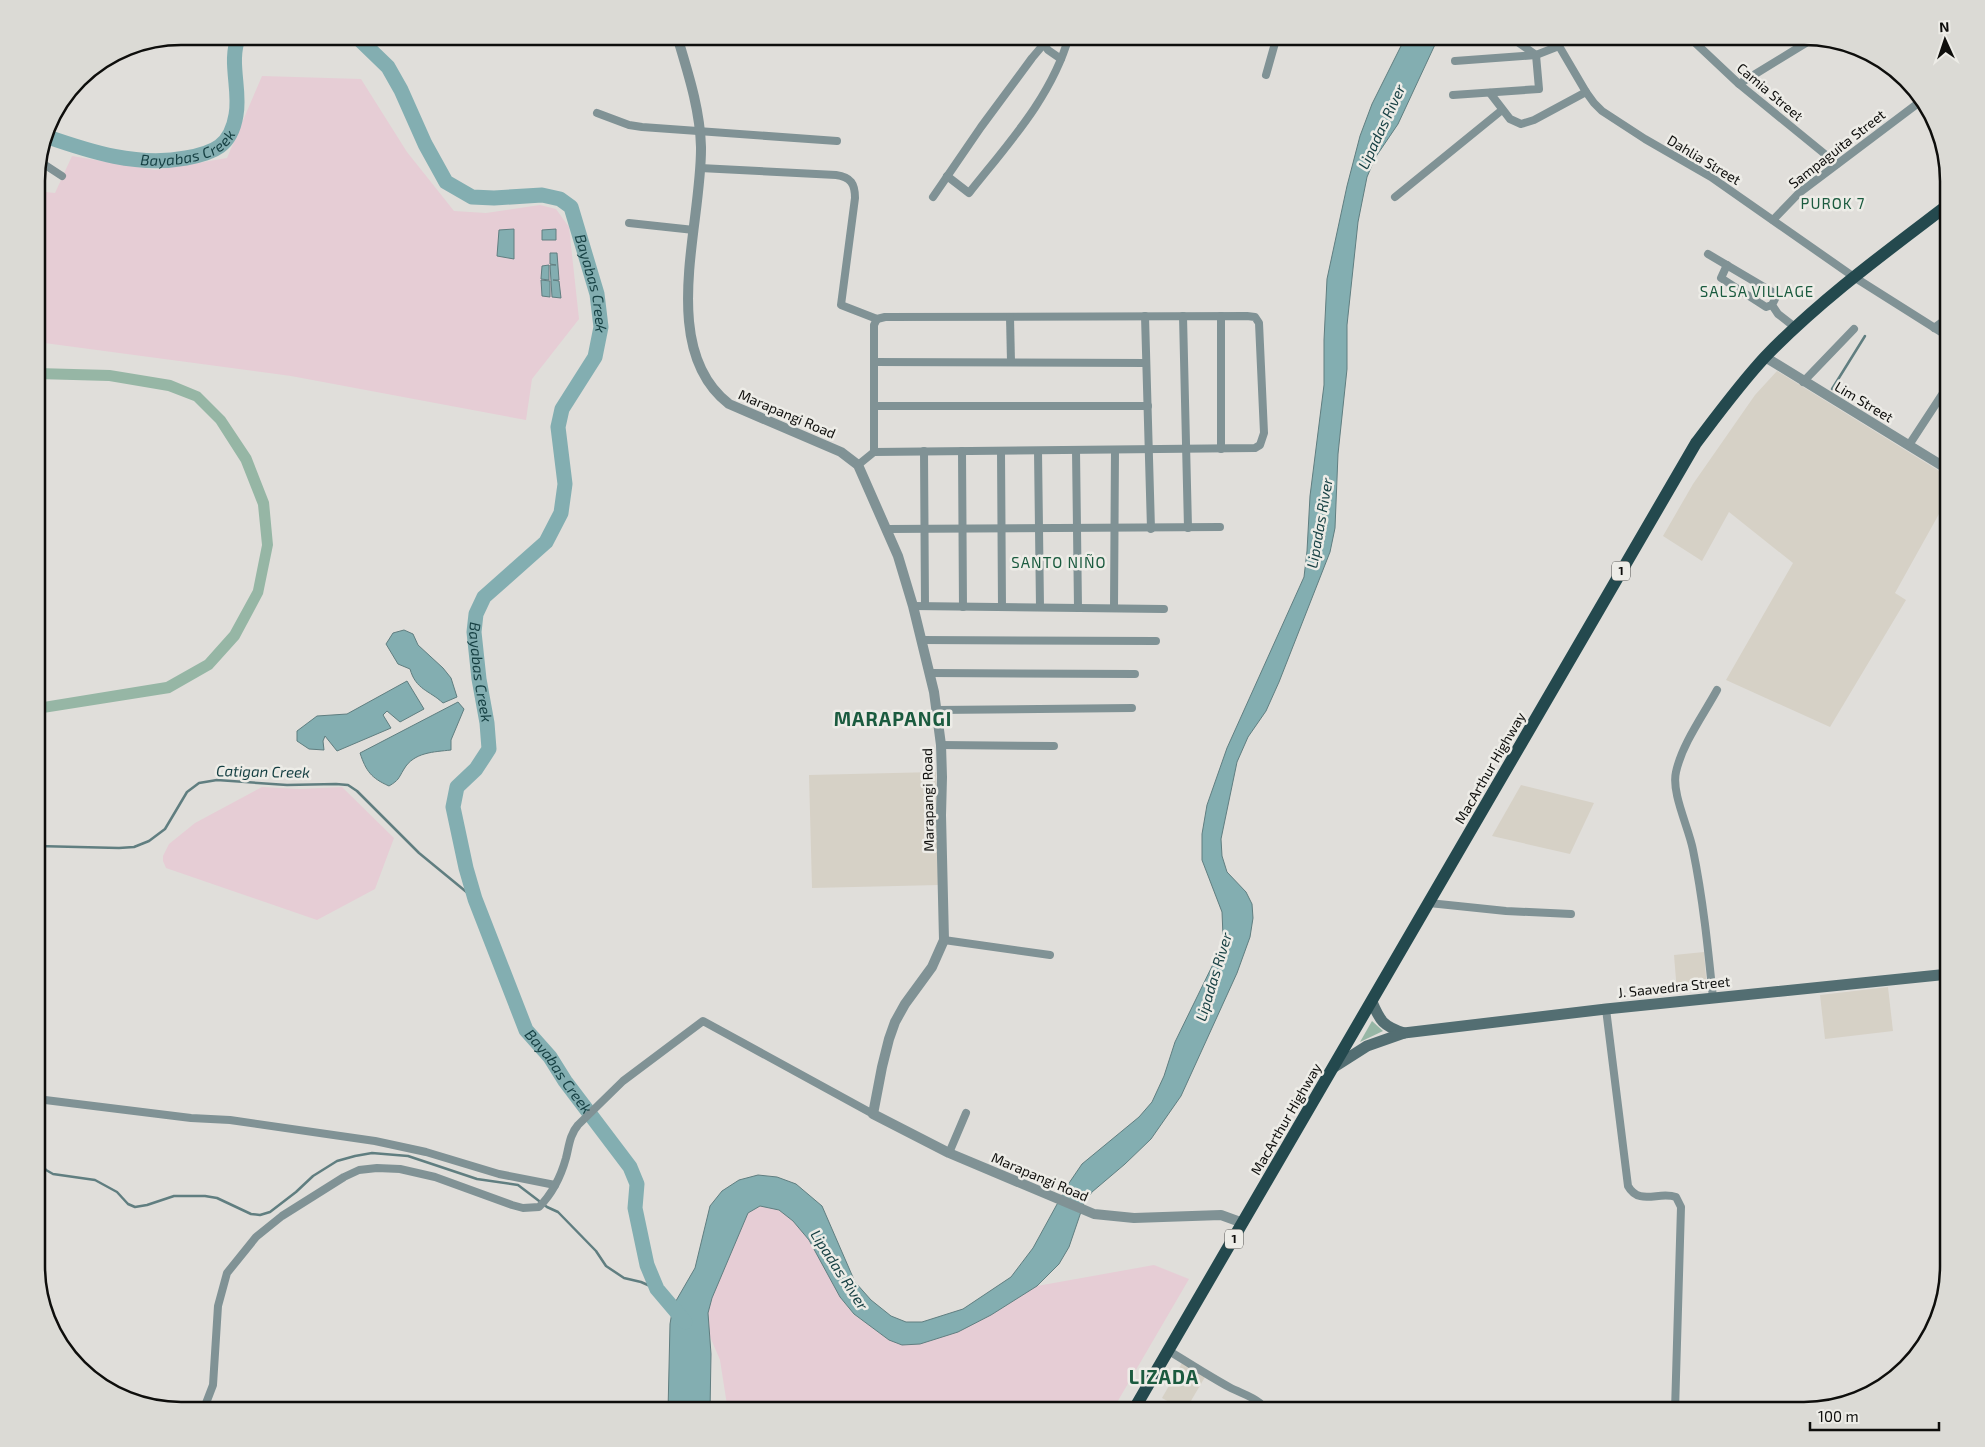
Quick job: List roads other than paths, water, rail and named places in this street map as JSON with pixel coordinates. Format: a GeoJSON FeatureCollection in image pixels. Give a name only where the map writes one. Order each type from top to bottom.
{"type":"FeatureCollection","features":[{"type":"Feature","properties":{"kind":"highway","name":"MacArthur Highway"},"geometry":{"type":"LineString","coordinates":[[1138,1402],[1244,1223],[1683,463],[1724,405],[1765,357],[1854,277],[1940,211]]}},
{"type":"Feature","properties":{"kind":"main road","name":"J. Saavedra Street"},"geometry":{"type":"LineString","coordinates":[[1334,1067],[1367,1046],[1404,1033],[1606,1009],[1940,975]]}},
{"type":"Feature","properties":{"kind":"main road"},"geometry":{"type":"LineString","coordinates":[[1372,1002],[1378,1017],[1384,1024],[1404,1033]]}},
{"type":"Feature","properties":{"kind":"street","name":"Marapangi Road"},"geometry":{"type":"LineString","coordinates":[[680,45],[691,84],[700,130],[700,168],[688,295],[689,329],[694,351],[709,385],[718,396],[729,404],[841,452],[858,465],[898,556],[922,640],[937,710],[941,745],[944,940],[932,967],[905,1004],[895,1022],[884,1058],[873,1114],[949,1153],[1084,1211],[1118,1217],[1221,1215],[1244,1223]]}},
{"type":"Feature","properties":{"kind":"street"},"geometry":{"type":"LineString","coordinates":[[933,197],[1043,45],[1052,55],[1061,59]]}},
{"type":"Feature","properties":{"kind":"street"},"geometry":{"type":"LineString","coordinates":[[947,176],[969,193],[1024,124],[1047,88],[1066,45]]}},
{"type":"Feature","properties":{"kind":"street"},"geometry":{"type":"LineString","coordinates":[[1266,75],[1274,45]]}},
{"type":"Feature","properties":{"kind":"street"},"geometry":{"type":"LineString","coordinates":[[1453,95],[1539,89],[1536,55],[1522,45]]}},
{"type":"Feature","properties":{"kind":"street","name":"Camia Street"},"geometry":{"type":"LineString","coordinates":[[1698,45],[1739,84],[1837,164]]}},
{"type":"Feature","properties":{"kind":"street"},"geometry":{"type":"LineString","coordinates":[[1739,84],[1803,45]]}},
{"type":"Feature","properties":{"kind":"street","name":"Dahlia Street"},"geometry":{"type":"LineString","coordinates":[[1536,55],[1559,46],[1594,103],[1614,119],[1711,177],[1854,277],[1940,332]]}},
{"type":"Feature","properties":{"kind":"street"},"geometry":{"type":"LineString","coordinates":[[1455,61],[1536,55]]}},
{"type":"Feature","properties":{"kind":"street"},"geometry":{"type":"LineString","coordinates":[[1490,93],[1502,110],[1515,122],[1527,123],[1586,92]]}},
{"type":"Feature","properties":{"kind":"street","name":"Sampaguita Street"},"geometry":{"type":"LineString","coordinates":[[1773,220],[1800,193],[1916,104]]}},
{"type":"Feature","properties":{"kind":"street"},"geometry":{"type":"LineString","coordinates":[[1395,197],[1502,110]]}},
{"type":"Feature","properties":{"kind":"street"},"geometry":{"type":"LineString","coordinates":[[597,113],[629,125],[837,141]]}},
{"type":"Feature","properties":{"kind":"street"},"geometry":{"type":"LineString","coordinates":[[46,165],[62,176]]}},
{"type":"Feature","properties":{"kind":"street"},"geometry":{"type":"LineString","coordinates":[[700,168],[836,175],[846,176],[850,179],[855,191],[855,198],[841,305],[877,319],[885,317],[1145,316],[1251,316],[1258,319],[1264,433],[1260,445],[1254,448],[874,452],[858,465]]}},
{"type":"Feature","properties":{"kind":"street"},"geometry":{"type":"LineString","coordinates":[[629,223],[694,230]]}},
{"type":"Feature","properties":{"kind":"street"},"geometry":{"type":"LineString","coordinates":[[1708,254],[1727,265],[1774,293],[1775,299],[1772,305],[1766,307],[1721,278],[1727,265]]}},
{"type":"Feature","properties":{"kind":"street"},"geometry":{"type":"LineString","coordinates":[[1772,305],[1778,314],[1796,328]]}},
{"type":"Feature","properties":{"kind":"street"},"geometry":{"type":"LineString","coordinates":[[1145,316],[1151,529]]}},
{"type":"Feature","properties":{"kind":"street"},"geometry":{"type":"LineString","coordinates":[[1183,316],[1188,528]]}},
{"type":"Feature","properties":{"kind":"street"},"geometry":{"type":"LineString","coordinates":[[1221,316],[1222,449]]}},
{"type":"Feature","properties":{"kind":"street"},"geometry":{"type":"LineString","coordinates":[[1010,317],[1011,362]]}},
{"type":"Feature","properties":{"kind":"street"},"geometry":{"type":"LineString","coordinates":[[874,452],[874,325],[877,319]]}},
{"type":"Feature","properties":{"kind":"street"},"geometry":{"type":"LineString","coordinates":[[1934,328],[1940,324]]}},
{"type":"Feature","properties":{"kind":"street"},"geometry":{"type":"LineString","coordinates":[[1803,382],[1854,329]]}},
{"type":"Feature","properties":{"kind":"street","name":"Lim Street"},"geometry":{"type":"LineString","coordinates":[[1765,357],[1940,464]]}},
{"type":"Feature","properties":{"kind":"street"},"geometry":{"type":"LineString","coordinates":[[874,362],[1146,362]]}},
{"type":"Feature","properties":{"kind":"street"},"geometry":{"type":"LineString","coordinates":[[1909,445],[1940,398]]}},
{"type":"Feature","properties":{"kind":"street"},"geometry":{"type":"LineString","coordinates":[[874,406],[1148,406]]}},
{"type":"Feature","properties":{"kind":"street"},"geometry":{"type":"LineString","coordinates":[[1076,450],[1078,608]]}},
{"type":"Feature","properties":{"kind":"street"},"geometry":{"type":"LineString","coordinates":[[1114,608],[1115,450]]}},
{"type":"Feature","properties":{"kind":"street"},"geometry":{"type":"LineString","coordinates":[[924,451],[925,606]]}},
{"type":"Feature","properties":{"kind":"street"},"geometry":{"type":"LineString","coordinates":[[962,451],[963,607]]}},
{"type":"Feature","properties":{"kind":"street"},"geometry":{"type":"LineString","coordinates":[[1001,451],[1002,607]]}},
{"type":"Feature","properties":{"kind":"street"},"geometry":{"type":"LineString","coordinates":[[1038,451],[1040,608]]}},
{"type":"Feature","properties":{"kind":"street"},"geometry":{"type":"LineString","coordinates":[[887,530],[1220,528]]}},
{"type":"Feature","properties":{"kind":"street"},"geometry":{"type":"LineString","coordinates":[[913,606],[1164,608]]}},
{"type":"Feature","properties":{"kind":"street"},"geometry":{"type":"LineString","coordinates":[[922,640],[1156,641]]}},
{"type":"Feature","properties":{"kind":"street"},"geometry":{"type":"LineString","coordinates":[[930,673],[1135,674]]}},
{"type":"Feature","properties":{"kind":"street"},"geometry":{"type":"LineString","coordinates":[[1712,998],[1704,911],[1693,848],[1677,791],[1676,773],[1683,753],[1718,690]]}},
{"type":"Feature","properties":{"kind":"street"},"geometry":{"type":"LineString","coordinates":[[937,710],[1132,708]]}},
{"type":"Feature","properties":{"kind":"street"},"geometry":{"type":"LineString","coordinates":[[941,745],[1054,746]]}},
{"type":"Feature","properties":{"kind":"street"},"geometry":{"type":"LineString","coordinates":[[1429,903],[1506,911],[1571,914]]}},
{"type":"Feature","properties":{"kind":"street"},"geometry":{"type":"LineString","coordinates":[[944,940],[1050,955]]}},
{"type":"Feature","properties":{"kind":"street"},"geometry":{"type":"LineString","coordinates":[[1606,1009],[1628,1186],[1636,1196],[1670,1195],[1676,1197],[1681,1206],[1675,1402]]}},
{"type":"Feature","properties":{"kind":"street"},"geometry":{"type":"LineString","coordinates":[[206,1402],[213,1385],[218,1306],[227,1273],[256,1237],[282,1216],[359,1170],[377,1168],[400,1169],[434,1177],[512,1205],[532,1208],[542,1204],[555,1184],[564,1164],[572,1132],[578,1124],[603,1099],[636,1071],[703,1021],[873,1114]]}},
{"type":"Feature","properties":{"kind":"street"},"geometry":{"type":"LineString","coordinates":[[45,1100],[191,1118],[230,1120],[286,1130],[376,1141],[426,1152],[499,1174],[555,1184]]}},
{"type":"Feature","properties":{"kind":"street"},"geometry":{"type":"LineString","coordinates":[[949,1153],[966,1113]]}},
{"type":"Feature","properties":{"kind":"street"},"geometry":{"type":"LineString","coordinates":[[1169,1351],[1222,1383],[1238,1391],[1250,1394],[1260,1402]]}},
{"type":"Feature","properties":{"kind":"water","name":"Lipadas River"},"geometry":{"type":"Polygon","coordinates":[[[1402,45],[1435,45],[1398,124],[1375,158],[1367,177],[1358,222],[1347,325],[1347,369],[1338,454],[1335,528],[1330,552],[1279,682],[1266,711],[1248,737],[1237,762],[1221,839],[1222,856],[1227,872],[1246,892],[1252,904],[1253,918],[1250,937],[1237,973],[1181,1096],[1151,1139],[1092,1192],[1084,1203],[1069,1247],[1059,1264],[1037,1286],[991,1315],[958,1332],[920,1344],[902,1345],[889,1340],[854,1314],[840,1297],[809,1240],[793,1221],[779,1210],[760,1206],[748,1213],[712,1298],[708,1313],[711,1354],[710,1402],[668,1402],[670,1324],[673,1306],[695,1268],[710,1206],[722,1191],[739,1180],[758,1175],[777,1177],[796,1184],[822,1206],[855,1282],[871,1300],[891,1316],[906,1322],[922,1322],[963,1309],[1011,1277],[1033,1248],[1067,1186],[1082,1164],[1139,1117],[1152,1102],[1164,1076],[1175,1042],[1219,952],[1223,936],[1222,912],[1202,860],[1202,834],[1207,805],[1227,748],[1304,577],[1310,496],[1324,385],[1327,279],[1347,186],[1360,136],[1372,104],[1402,45]]]}},
{"type":"Feature","properties":{"kind":"water"},"geometry":{"type":"Polygon","coordinates":[[[514,229],[514,259],[497,256],[499,230],[514,229]]]}},
{"type":"Feature","properties":{"kind":"water"},"geometry":{"type":"Polygon","coordinates":[[[556,229],[556,240],[542,240],[542,230],[556,229]]]}},
{"type":"Feature","properties":{"kind":"water"},"geometry":{"type":"Polygon","coordinates":[[[550,253],[557,253],[559,280],[553,280],[559,281],[561,298],[552,297],[550,265],[556,265],[550,264],[550,253]]]}},
{"type":"Feature","properties":{"kind":"water"},"geometry":{"type":"Polygon","coordinates":[[[549,265],[549,280],[541,279],[542,266],[549,265]]]}},
{"type":"Feature","properties":{"kind":"water"},"geometry":{"type":"Polygon","coordinates":[[[541,280],[550,281],[550,297],[542,296],[541,280]]]}},
{"type":"Feature","properties":{"kind":"water"},"geometry":{"type":"Polygon","coordinates":[[[404,630],[413,634],[418,645],[451,678],[457,697],[443,703],[419,686],[410,669],[398,664],[386,644],[393,633],[404,630]]]}},
{"type":"Feature","properties":{"kind":"water"},"geometry":{"type":"Polygon","coordinates":[[[407,681],[424,709],[400,722],[387,711],[383,715],[391,728],[337,751],[325,736],[323,741],[324,750],[309,749],[297,741],[297,731],[317,716],[347,714],[407,681]]]}},
{"type":"Feature","properties":{"kind":"water"},"geometry":{"type":"Polygon","coordinates":[[[458,702],[464,709],[451,740],[451,750],[425,754],[413,759],[408,763],[397,781],[389,786],[370,773],[360,753],[458,702]]]}},
{"type":"Feature","properties":{"kind":"waterway","name":"Bayabas Creek"},"geometry":{"type":"LineString","coordinates":[[52,138],[114,156],[150,161],[186,158],[205,154],[213,150],[225,141],[234,126],[237,105],[235,65],[236,45]]}},
{"type":"Feature","properties":{"kind":"waterway","name":"Bayabas Creek"},"geometry":{"type":"LineString","coordinates":[[365,45],[388,67],[401,90],[425,144],[446,182],[472,197],[494,198],[542,195],[560,199],[571,207],[597,294],[601,327],[595,357],[562,409],[558,427],[565,484],[561,513],[546,542],[484,597],[476,614],[474,632],[489,749],[476,769],[457,787],[453,807],[466,868],[475,899],[526,1030],[550,1057],[565,1081],[630,1167],[637,1184],[635,1208],[647,1265],[657,1289],[685,1322]]}},
{"type":"Feature","properties":{"kind":"waterway"},"geometry":{"type":"LineString","coordinates":[[1832,389],[1865,336]]}},
{"type":"Feature","properties":{"kind":"waterway","name":"Catigan Creek"},"geometry":{"type":"LineString","coordinates":[[45,846],[119,848],[134,847],[149,841],[165,829],[187,792],[199,783],[217,780],[287,785],[348,785],[357,791],[419,853],[475,899]]}},
{"type":"Feature","properties":{"kind":"waterway"},"geometry":{"type":"LineString","coordinates":[[45,1169],[53,1174],[95,1180],[117,1192],[128,1204],[135,1207],[174,1196],[205,1196],[217,1198],[251,1214],[260,1215],[270,1212],[313,1176],[337,1161],[372,1153],[408,1156],[477,1179],[518,1185],[547,1207],[558,1212],[596,1251],[606,1266],[624,1278],[641,1282],[657,1289]]}},
{"type":"Feature","properties":{"kind":"district","name":"PUROK 7"},"geometry":{"type":"Point","coordinates":[1833,204]}},
{"type":"Feature","properties":{"kind":"district","name":"SALSA VILLAGE"},"geometry":{"type":"Point","coordinates":[1757,292]}},
{"type":"Feature","properties":{"kind":"district","name":"SANTO NIÑO"},"geometry":{"type":"Point","coordinates":[1059,563]}},
{"type":"Feature","properties":{"kind":"district","name":"MARAPANGI"},"geometry":{"type":"Point","coordinates":[893,719]}},
{"type":"Feature","properties":{"kind":"district","name":"LIZADA"},"geometry":{"type":"Point","coordinates":[1164,1377]}}]}
